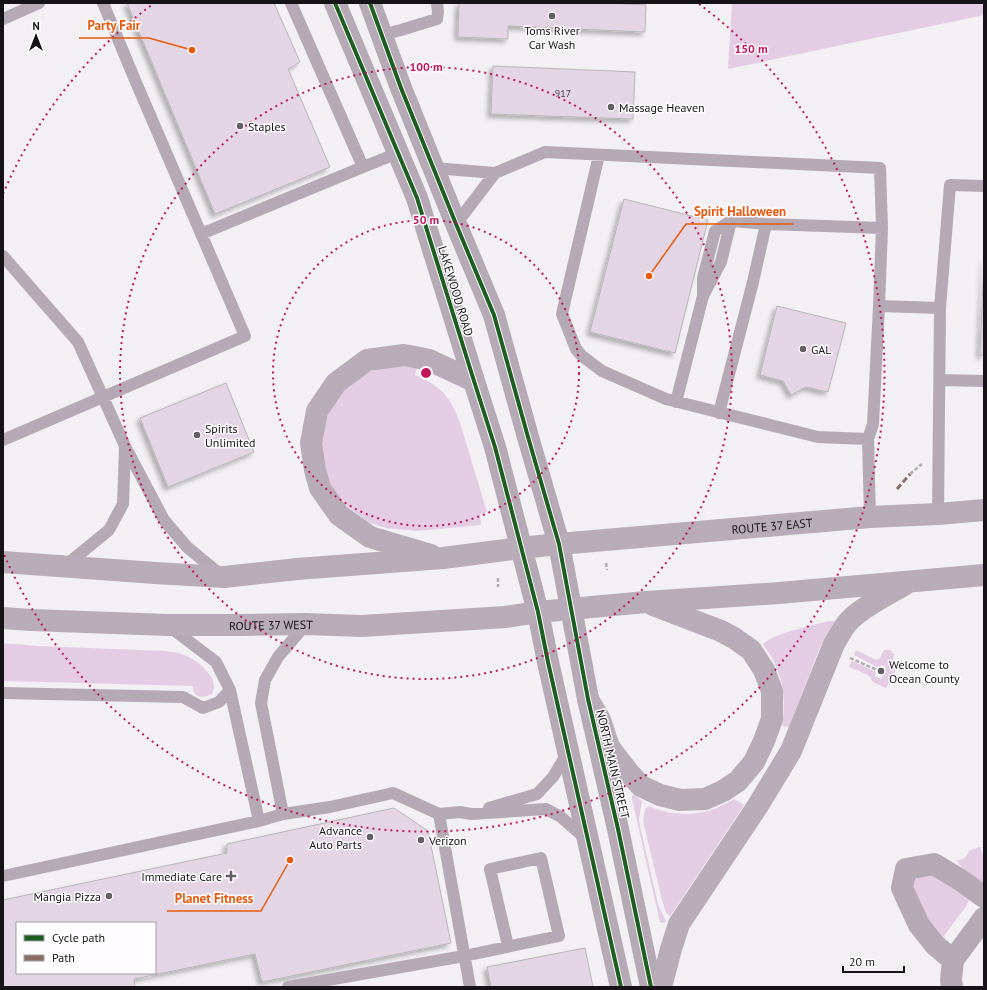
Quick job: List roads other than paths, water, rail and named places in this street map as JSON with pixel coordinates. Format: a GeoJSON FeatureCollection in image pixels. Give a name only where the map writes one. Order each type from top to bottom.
{"type":"FeatureCollection","features":[{"type":"Feature","properties":{"kind":"highway"},"geometry":{"type":"LineString","coordinates":[[443,558],[370,536],[339,515],[320,488],[315,470],[311,443],[317,410],[336,383],[368,360],[404,355],[420,358],[429,360],[474,381]]}},
{"type":"Feature","properties":{"kind":"highway","name":"ROUTE 37 EAST"},"geometry":{"type":"LineString","coordinates":[[521,548],[870,516],[938,514],[984,510]]}},
{"type":"Feature","properties":{"kind":"highway"},"geometry":{"type":"LineString","coordinates":[[3,562],[224,577],[297,569],[443,558],[521,548]]}},
{"type":"Feature","properties":{"kind":"highway"},"geometry":{"type":"LineString","coordinates":[[572,609],[984,575]]}},
{"type":"Feature","properties":{"kind":"highway"},"geometry":{"type":"LineString","coordinates":[[661,987],[678,924],[757,807],[786,760],[834,644],[842,630],[858,612],[908,582]]}},
{"type":"Feature","properties":{"kind":"highway"},"geometry":{"type":"LineString","coordinates":[[588,699],[600,720],[609,748],[641,786],[660,795],[680,800],[705,799],[724,791],[738,781],[754,762],[772,719],[772,691],[764,670],[751,650],[721,631],[646,602]]}},
{"type":"Feature","properties":{"kind":"highway","name":"ROUTE 37 WEST"},"geometry":{"type":"LineString","coordinates":[[3,618],[168,625],[306,624],[362,626],[505,617],[572,609]]}},
{"type":"Feature","properties":{"kind":"main road","name":"LAKEWOOD ROAD"},"geometry":{"type":"LineString","coordinates":[[335,3],[417,198],[495,446],[521,548]]}},
{"type":"Feature","properties":{"kind":"main road","name":"LAKEWOOD ROAD"},"geometry":{"type":"LineString","coordinates":[[370,3],[401,88],[494,315],[559,544]]}},
{"type":"Feature","properties":{"kind":"main road","name":"NORTH MAIN STREET"},"geometry":{"type":"LineString","coordinates":[[559,544],[588,699],[618,829],[651,987]]}},
{"type":"Feature","properties":{"kind":"main road"},"geometry":{"type":"LineString","coordinates":[[521,548],[538,612],[621,987]]}},
{"type":"Feature","properties":{"kind":"main road"},"geometry":{"type":"LineString","coordinates":[[953,960],[935,946],[919,925],[902,888],[906,869],[934,864],[962,881],[984,897]]}},
{"type":"Feature","properties":{"kind":"main road"},"geometry":{"type":"LineString","coordinates":[[952,987],[951,980],[953,960],[984,918]]}},
{"type":"Feature","properties":{"kind":"lane"},"geometry":{"type":"LineString","coordinates":[[3,19],[39,3]]}},
{"type":"Feature","properties":{"kind":"lane"},"geometry":{"type":"LineString","coordinates":[[3,440],[245,336],[135,80],[104,3]]}},
{"type":"Feature","properties":{"kind":"lane"},"geometry":{"type":"LineString","coordinates":[[291,3],[363,167]]}},
{"type":"Feature","properties":{"kind":"lane"},"geometry":{"type":"LineString","coordinates":[[382,34],[402,30],[437,19],[438,12],[436,3]]}},
{"type":"Feature","properties":{"kind":"lane"},"geometry":{"type":"LineString","coordinates":[[434,168],[495,173],[545,152],[880,168],[882,228],[879,306],[873,424],[868,439],[870,516]]}},
{"type":"Feature","properties":{"kind":"lane"},"geometry":{"type":"LineString","coordinates":[[201,234],[398,153]]}},
{"type":"Feature","properties":{"kind":"lane"},"geometry":{"type":"LineString","coordinates":[[599,155],[562,314],[576,349],[590,363],[602,372],[666,399],[818,437],[868,439]]}},
{"type":"Feature","properties":{"kind":"lane"},"geometry":{"type":"LineString","coordinates":[[456,224],[495,173]]}},
{"type":"Feature","properties":{"kind":"lane"},"geometry":{"type":"LineString","coordinates":[[938,514],[940,308],[950,185],[984,186]]}},
{"type":"Feature","properties":{"kind":"lane"},"geometry":{"type":"LineString","coordinates":[[676,402],[703,296],[703,278],[715,231],[731,221],[766,224],[882,228]]}},
{"type":"Feature","properties":{"kind":"lane"},"geometry":{"type":"LineString","coordinates":[[719,413],[751,290],[766,224]]}},
{"type":"Feature","properties":{"kind":"lane"},"geometry":{"type":"LineString","coordinates":[[3,256],[78,342],[125,446],[164,520],[187,547],[224,577]]}},
{"type":"Feature","properties":{"kind":"lane"},"geometry":{"type":"LineString","coordinates":[[879,306],[940,308]]}},
{"type":"Feature","properties":{"kind":"lane"},"geometry":{"type":"LineString","coordinates":[[940,380],[984,381]]}},
{"type":"Feature","properties":{"kind":"lane"},"geometry":{"type":"LineString","coordinates":[[64,567],[109,530],[123,504],[125,446]]}},
{"type":"Feature","properties":{"kind":"lane"},"geometry":{"type":"LineString","coordinates":[[283,814],[261,703],[264,680],[278,658],[306,624]]}},
{"type":"Feature","properties":{"kind":"lane"},"geometry":{"type":"LineString","coordinates":[[168,625],[216,662],[230,690],[259,821]]}},
{"type":"Feature","properties":{"kind":"lane"},"geometry":{"type":"LineString","coordinates":[[3,693],[183,697],[203,708],[219,702],[230,690]]}},
{"type":"Feature","properties":{"kind":"lane"},"geometry":{"type":"LineString","coordinates":[[471,814],[537,794],[552,777],[568,751]]}},
{"type":"Feature","properties":{"kind":"lane"},"geometry":{"type":"LineString","coordinates":[[3,876],[259,821],[283,814],[330,807],[393,793],[439,814],[460,812],[471,814],[546,809],[561,817],[589,840]]}},
{"type":"Feature","properties":{"kind":"lane"},"geometry":{"type":"LineString","coordinates":[[439,814],[470,987]]}},
{"type":"Feature","properties":{"kind":"lane"},"geometry":{"type":"LineString","coordinates":[[288,987],[464,956],[559,936],[540,858],[490,869],[508,946]]}},
{"type":"Feature","properties":{"kind":"place","name":"Toms River Car Wash"},"geometry":{"type":"Point","coordinates":[552,16]}},
{"type":"Feature","properties":{"kind":"place","name":"Party Fair"},"geometry":{"type":"Point","coordinates":[192,50]}},
{"type":"Feature","properties":{"kind":"place","name":"Massage Heaven"},"geometry":{"type":"Point","coordinates":[611,107]}},
{"type":"Feature","properties":{"kind":"place","name":"Staples"},"geometry":{"type":"Point","coordinates":[240,126]}},
{"type":"Feature","properties":{"kind":"place","name":"Spirit Halloween"},"geometry":{"type":"Point","coordinates":[649,276]}},
{"type":"Feature","properties":{"kind":"place","name":"GAL"},"geometry":{"type":"Point","coordinates":[803,349]}},
{"type":"Feature","properties":{"kind":"place","name":"Spirits Unlimited"},"geometry":{"type":"Point","coordinates":[197,435]}},
{"type":"Feature","properties":{"kind":"place","name":"Welcome to Ocean County"},"geometry":{"type":"Point","coordinates":[881,671]}},
{"type":"Feature","properties":{"kind":"place","name":"Advance Auto Parts"},"geometry":{"type":"Point","coordinates":[370,837]}},
{"type":"Feature","properties":{"kind":"place","name":"Verizon"},"geometry":{"type":"Point","coordinates":[421,840]}},
{"type":"Feature","properties":{"kind":"place","name":"Planet Fitness"},"geometry":{"type":"Point","coordinates":[290,860]}},
{"type":"Feature","properties":{"kind":"place","name":"Immediate Care"},"geometry":{"type":"Point","coordinates":[231,876]}},
{"type":"Feature","properties":{"kind":"place","name":"Mangia Pizza"},"geometry":{"type":"Point","coordinates":[109,896]}}]}
